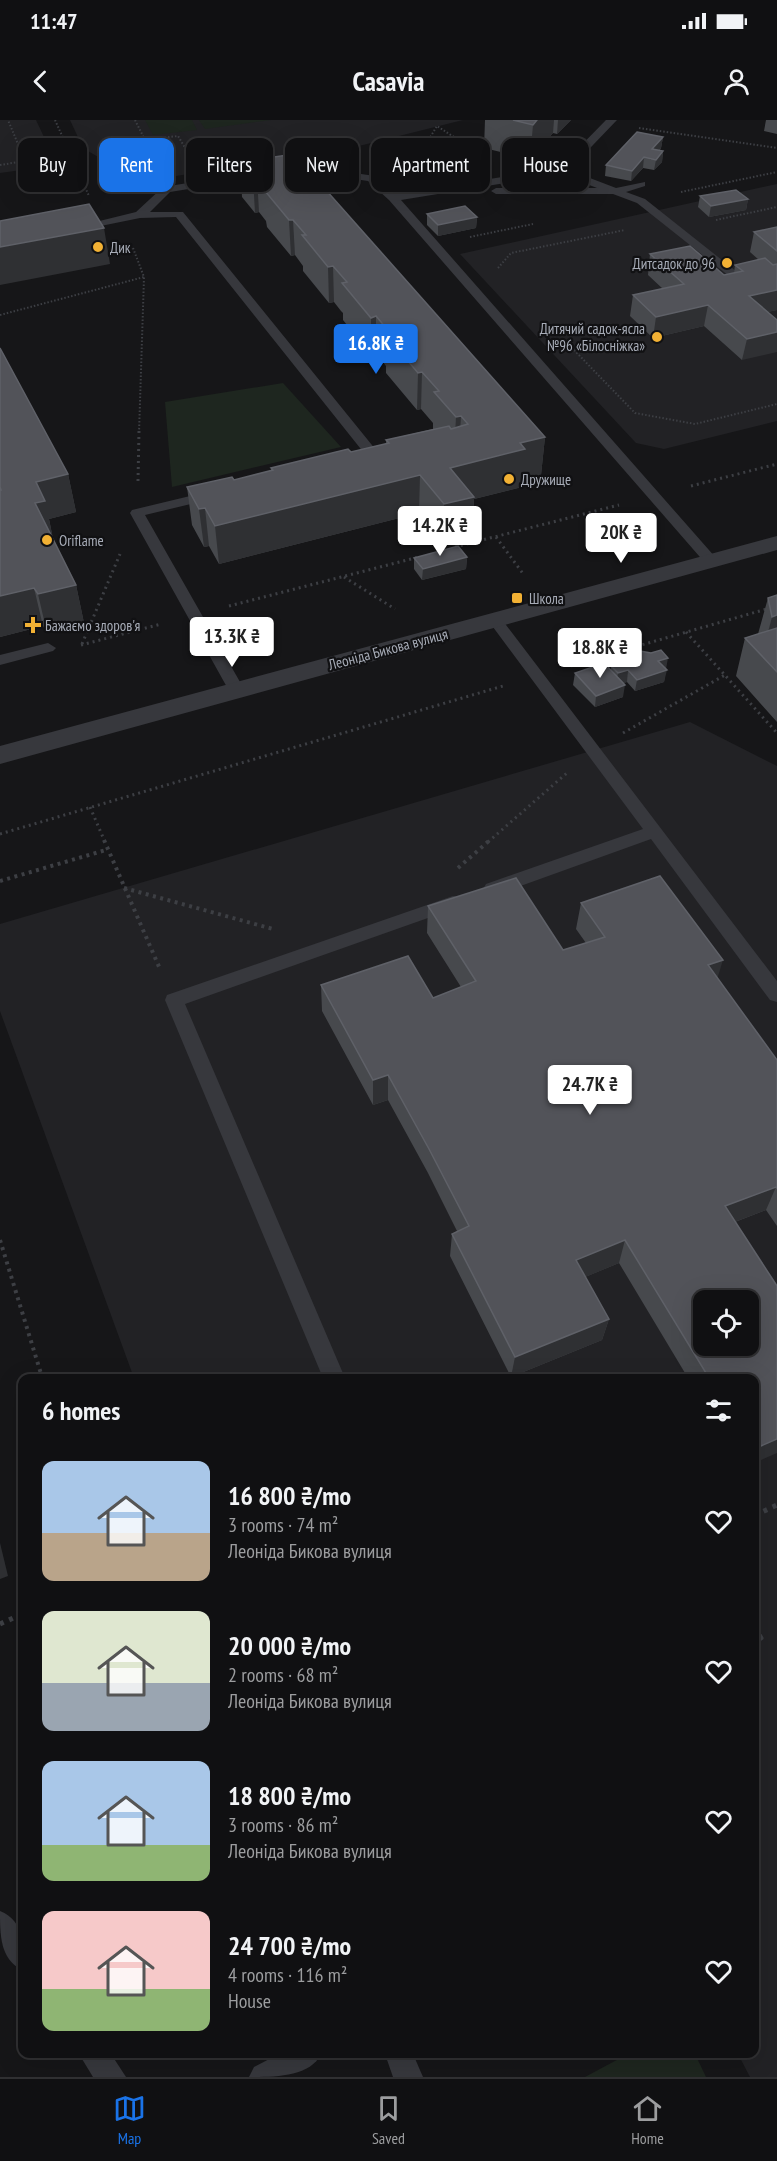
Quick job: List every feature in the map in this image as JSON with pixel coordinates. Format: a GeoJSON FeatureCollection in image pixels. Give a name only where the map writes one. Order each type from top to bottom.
{"type":"FeatureCollection","features":[{"type":"Feature","properties":{"kind":"street","name":"Леоніда Бикова вулиця"},"geometry":{"type":"LineString","coordinates":[[0,755],[777,543]]}},
{"type":"Feature","properties":{"kind":"lane"},"geometry":{"type":"LineString","coordinates":[[589,143],[610,122]]}},
{"type":"Feature","properties":{"kind":"lane"},"geometry":{"type":"LineString","coordinates":[[273,172],[299,168],[371,178],[393,198],[711,561]]}},
{"type":"Feature","properties":{"kind":"lane"},"geometry":{"type":"LineString","coordinates":[[589,181],[641,201],[733,274]]}},
{"type":"Feature","properties":{"kind":"lane"},"geometry":{"type":"LineString","coordinates":[[490,191],[617,192],[641,184]]}},
{"type":"Feature","properties":{"kind":"lane"},"geometry":{"type":"LineString","coordinates":[[140,215],[167,189],[186,186]]}},
{"type":"Feature","properties":{"kind":"lane"},"geometry":{"type":"LineString","coordinates":[[393,198],[428,192]]}},
{"type":"Feature","properties":{"kind":"lane"},"geometry":{"type":"LineString","coordinates":[[68,230],[140,215],[178,214],[373,454],[339,463]]}},
{"type":"Feature","properties":{"kind":"lane"},"geometry":{"type":"LineString","coordinates":[[227,491],[138,513],[236,690]]}},
{"type":"Feature","properties":{"kind":"lane"},"geometry":{"type":"LineString","coordinates":[[495,620],[777,995]]}},
{"type":"Feature","properties":{"kind":"lane"},"geometry":{"type":"LineString","coordinates":[[0,660],[48,648]]}},
{"type":"Feature","properties":{"kind":"lane"},"geometry":{"type":"LineString","coordinates":[[332,1374],[174,1000],[654,832]]}},
{"type":"Feature","properties":{"kind":"lane"},"geometry":{"type":"LineString","coordinates":[[0,1925],[18,1950]]}},
{"type":"Feature","properties":{"kind":"lane"},"geometry":{"type":"LineString","coordinates":[[96,2058],[111,2077]]}},
{"type":"Feature","properties":{"kind":"lane"},"geometry":{"type":"LineString","coordinates":[[264,2077],[300,2058]]}},
{"type":"Feature","properties":{"kind":"lane"},"geometry":{"type":"LineString","coordinates":[[401,2058],[408,2077]]}},
{"type":"Feature","properties":{"kind":"path"},"geometry":{"type":"LineString","coordinates":[[8,120],[18,144]]}},
{"type":"Feature","properties":{"kind":"path"},"geometry":{"type":"LineString","coordinates":[[55,120],[63,138]]}},
{"type":"Feature","properties":{"kind":"path"},"geometry":{"type":"LineString","coordinates":[[135,120],[145,140],[178,136],[186,150]]}},
{"type":"Feature","properties":{"kind":"path"},"geometry":{"type":"LineString","coordinates":[[432,120],[437,126]]}},
{"type":"Feature","properties":{"kind":"path"},"geometry":{"type":"LineString","coordinates":[[610,122],[777,148]]}},
{"type":"Feature","properties":{"kind":"path"},"geometry":{"type":"LineString","coordinates":[[0,165],[18,162]]}},
{"type":"Feature","properties":{"kind":"path"},"geometry":{"type":"LineString","coordinates":[[641,201],[777,172]]}},
{"type":"Feature","properties":{"kind":"path"},"geometry":{"type":"LineString","coordinates":[[87,191],[101,224]]}},
{"type":"Feature","properties":{"kind":"path"},"geometry":{"type":"LineString","coordinates":[[495,270],[511,253],[777,207]]}},
{"type":"Feature","properties":{"kind":"path"},"geometry":{"type":"LineString","coordinates":[[82,645],[138,513],[144,277],[123,220]]}},
{"type":"Feature","properties":{"kind":"path"},"geometry":{"type":"LineString","coordinates":[[0,315],[144,277]]}},
{"type":"Feature","properties":{"kind":"path"},"geometry":{"type":"LineString","coordinates":[[569,346],[635,413],[695,424],[777,404]]}},
{"type":"Feature","properties":{"kind":"path"},"geometry":{"type":"LineString","coordinates":[[452,548],[777,464]]}},
{"type":"Feature","properties":{"kind":"path"},"geometry":{"type":"LineString","coordinates":[[496,537],[526,574],[515,577]]}},
{"type":"Feature","properties":{"kind":"path"},"geometry":{"type":"LineString","coordinates":[[72,647],[419,557]]}},
{"type":"Feature","properties":{"kind":"path"},"geometry":{"type":"LineString","coordinates":[[343,577],[394,610],[405,607]]}},
{"type":"Feature","properties":{"kind":"path"},"geometry":{"type":"LineString","coordinates":[[0,834],[777,606]]}},
{"type":"Feature","properties":{"kind":"path"},"geometry":{"type":"LineString","coordinates":[[686,632],[777,733]]}},
{"type":"Feature","properties":{"kind":"path"},"geometry":{"type":"LineString","coordinates":[[455,870],[594,750],[725,675]]}},
{"type":"Feature","properties":{"kind":"path"},"geometry":{"type":"LineString","coordinates":[[90,807],[106,849],[174,1000]]}},
{"type":"Feature","properties":{"kind":"path"},"geometry":{"type":"LineString","coordinates":[[0,880],[106,849]]}},
{"type":"Feature","properties":{"kind":"path"},"geometry":{"type":"LineString","coordinates":[[124,888],[332,945]]}},
{"type":"Feature","properties":{"kind":"path"},"geometry":{"type":"LineString","coordinates":[[0,1240],[41,1374]]}},
{"type":"Feature","properties":{"kind":"path"},"geometry":{"type":"LineString","coordinates":[[759,1513],[777,1505]]}},
{"type":"Feature","properties":{"kind":"path"},"geometry":{"type":"LineString","coordinates":[[0,1624],[18,1616]]}},
{"type":"Feature","properties":{"kind":"shaded area"},"geometry":{"type":"Polygon","coordinates":[[[0,120],[36,120],[44,138],[18,138],[18,170],[0,173],[0,120]]]}},
{"type":"Feature","properties":{"kind":"shaded area"},"geometry":{"type":"Polygon","coordinates":[[[70,120],[463,120],[391,138],[371,138],[371,143],[359,146],[359,138],[285,138],[285,158],[273,160],[273,138],[186,138],[186,174],[174,176],[174,138],[99,138],[99,158],[87,150],[87,138],[78,138],[70,120]]]}},
{"type":"Feature","properties":{"kind":"shaded area"},"geometry":{"type":"Polygon","coordinates":[[[145,120],[192,120],[197,130],[153,135],[145,120]]]}},
{"type":"Feature","properties":{"kind":"shaded area"},"geometry":{"type":"Polygon","coordinates":[[[199,120],[271,120],[205,129],[199,120]]]}},
{"type":"Feature","properties":{"kind":"shaded area","name":"Дитячий садок-ясла №96 «Білосніжка»"},"geometry":{"type":"Polygon","coordinates":[[[777,184],[777,421],[664,449],[636,443],[460,254],[777,184]]]}},
{"type":"Feature","properties":{"kind":"shaded area"},"geometry":{"type":"Polygon","coordinates":[[[283,383],[341,447],[172,487],[165,402],[283,383]]]}},
{"type":"Feature","properties":{"kind":"shaded area"},"geometry":{"type":"Polygon","coordinates":[[[690,722],[777,766],[777,2077],[750,2077],[740,2058],[759,2058],[759,1374],[133,1374],[0,1011],[0,924],[690,722]]]}},
{"type":"Feature","properties":{"kind":"shaded area"},"geometry":{"type":"Polygon","coordinates":[[[621,2058],[697,2058],[706,2077],[585,2077],[621,2058]]]}},
{"type":"Feature","properties":{"kind":"building"},"geometry":{"type":"Polygon","coordinates":[[[513,120],[537,120],[533,125],[513,120]]]}},
{"type":"Feature","properties":{"kind":"building"},"geometry":{"type":"Polygon","coordinates":[[[637,132],[663,137],[652,149],[663,151],[656,160],[644,157],[632,171],[606,165],[637,132]]]}},
{"type":"Feature","properties":{"kind":"building"},"geometry":{"type":"Polygon","coordinates":[[[285,155],[285,192],[328,192],[545,437],[520,443],[525,449],[450,468],[474,497],[444,504],[420,475],[215,526],[205,508],[199,509],[187,487],[232,477],[234,480],[273,470],[271,468],[348,449],[351,452],[389,443],[386,440],[468,424],[461,416],[456,417],[434,392],[439,391],[422,372],[418,373],[386,335],[391,334],[376,316],[371,318],[342,283],[347,282],[333,266],[328,267],[302,235],[306,235],[293,220],[289,220],[266,192],[273,192],[273,157],[285,155]]]}},
{"type":"Feature","properties":{"kind":"building"},"geometry":{"type":"Polygon","coordinates":[[[736,190],[748,199],[711,206],[700,196],[736,190]]]}},
{"type":"Feature","properties":{"kind":"building"},"geometry":{"type":"Polygon","coordinates":[[[89,204],[104,228],[0,247],[0,221],[89,204]]]}},
{"type":"Feature","properties":{"kind":"building"},"geometry":{"type":"Polygon","coordinates":[[[465,206],[477,217],[438,225],[427,214],[465,206]]]}},
{"type":"Feature","properties":{"kind":"building"},"geometry":{"type":"Polygon","coordinates":[[[777,227],[777,251],[754,232],[777,227]]]}},
{"type":"Feature","properties":{"kind":"building"},"geometry":{"type":"Polygon","coordinates":[[[690,246],[724,275],[743,271],[735,265],[765,258],[773,265],[777,264],[777,290],[749,296],[777,320],[777,332],[747,339],[708,305],[656,317],[633,295],[684,284],[650,254],[690,246]]]}},
{"type":"Feature","properties":{"kind":"building"},"geometry":{"type":"Polygon","coordinates":[[[0,348],[68,474],[36,482],[45,501],[35,503],[76,585],[38,594],[34,588],[0,596],[0,348]]]}},
{"type":"Feature","properties":{"kind":"building"},"geometry":{"type":"Polygon","coordinates":[[[458,546],[467,557],[423,569],[414,558],[458,546]]]}},
{"type":"Feature","properties":{"kind":"building"},"geometry":{"type":"Polygon","coordinates":[[[777,595],[777,615],[772,617],[768,598],[777,595]]]}},
{"type":"Feature","properties":{"kind":"building"},"geometry":{"type":"Polygon","coordinates":[[[777,628],[777,672],[745,638],[777,628]]]}},
{"type":"Feature","properties":{"kind":"building"},"geometry":{"type":"Polygon","coordinates":[[[633,643],[640,651],[651,653],[661,650],[668,658],[658,661],[667,670],[637,680],[628,670],[618,673],[611,666],[621,662],[625,655],[618,648],[633,643]]]}},
{"type":"Feature","properties":{"kind":"building"},"geometry":{"type":"Polygon","coordinates":[[[604,663],[625,685],[596,696],[575,673],[604,663]]]}},
{"type":"Feature","properties":{"kind":"building"},"geometry":{"type":"Polygon","coordinates":[[[660,876],[723,960],[708,965],[777,1060],[777,1188],[725,1206],[777,1286],[777,1439],[759,1447],[759,1374],[707,1374],[696,1356],[759,1356],[759,1290],[693,1290],[693,1352],[625,1240],[576,1260],[609,1319],[515,1357],[452,1234],[469,1226],[429,1149],[388,1075],[373,1080],[321,985],[408,956],[433,998],[476,981],[428,906],[516,878],[563,950],[605,937],[581,903],[660,876]]]}},
{"type":"Feature","properties":{"kind":"place","name":"Дик"},"geometry":{"type":"Point","coordinates":[98,247]}},
{"type":"Feature","properties":{"kind":"place","name":"Дитсадок до 96"},"geometry":{"type":"Point","coordinates":[727,263]}},
{"type":"Feature","properties":{"kind":"place","name":"Дитячий садок-ясла №96 «Білосніжка»"},"geometry":{"type":"Point","coordinates":[657,337]}},
{"type":"Feature","properties":{"kind":"place","name":"Дружище"},"geometry":{"type":"Point","coordinates":[509,479]}},
{"type":"Feature","properties":{"kind":"place","name":"Oriflame"},"geometry":{"type":"Point","coordinates":[47,540]}},
{"type":"Feature","properties":{"kind":"place","name":"Школа"},"geometry":{"type":"Point","coordinates":[517,598]}},
{"type":"Feature","properties":{"kind":"place","name":"Бажаємо здоров'я"},"geometry":{"type":"Point","coordinates":[33,625]}}]}
